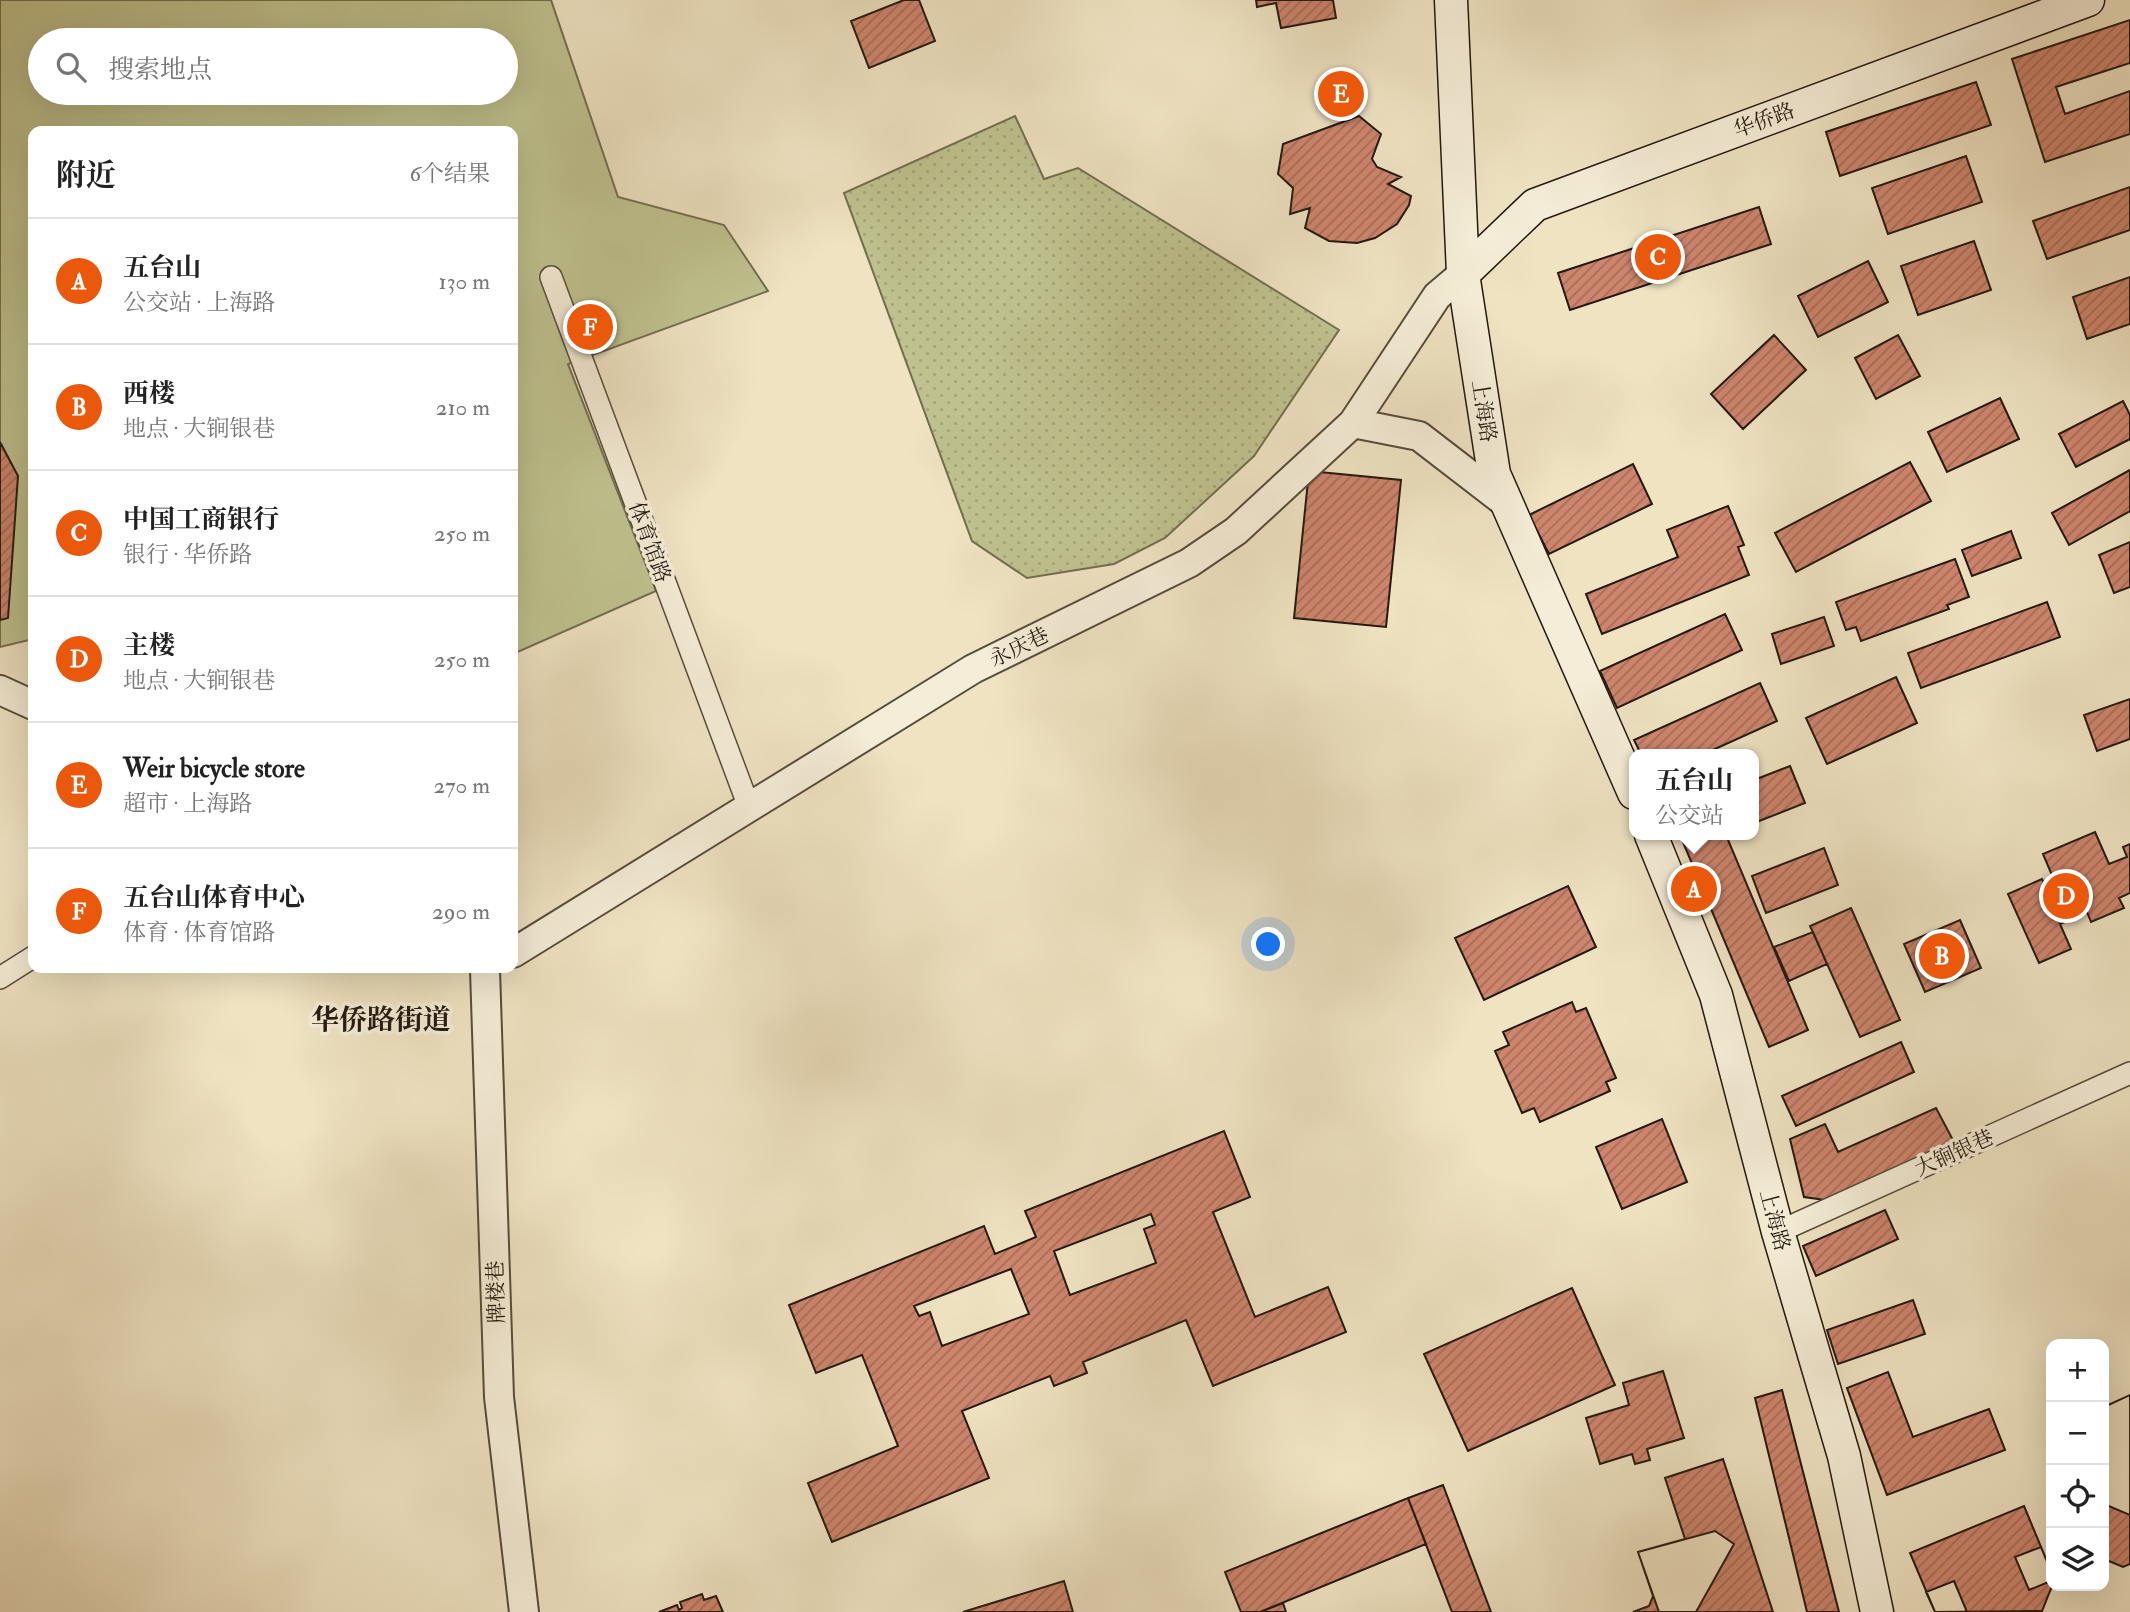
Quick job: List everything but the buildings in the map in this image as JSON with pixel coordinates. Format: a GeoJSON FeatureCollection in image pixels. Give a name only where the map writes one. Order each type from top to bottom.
{"type":"FeatureCollection","features":[{"type":"Feature","properties":{"kind":"main road","name":"上海路"},"geometry":{"type":"LineString","coordinates":[[1451,0],[1463,274],[1494,474],[1629,782]]}},
{"type":"Feature","properties":{"kind":"main road","name":"华侨路"},"geometry":{"type":"LineString","coordinates":[[1463,274],[1535,205],[2088,0]]}},
{"type":"Feature","properties":{"kind":"main road","name":"上海路"},"geometry":{"type":"LineString","coordinates":[[1653,840],[1716,995],[1777,1232],[1844,1457],[1877,1612]]}},
{"type":"Feature","properties":{"kind":"street","name":"永庆巷"},"geometry":{"type":"LineString","coordinates":[[518,950],[973,669],[1189,563],[1236,531],[1353,423],[1437,296],[1463,274]]}},
{"type":"Feature","properties":{"kind":"street","name":"体育馆路"},"geometry":{"type":"LineString","coordinates":[[551,277],[749,807]]}},
{"type":"Feature","properties":{"kind":"street"},"geometry":{"type":"LineString","coordinates":[[1353,423],[1419,436],[1506,503]]}},
{"type":"Feature","properties":{"kind":"street"},"geometry":{"type":"LineString","coordinates":[[0,690],[28,703]]}},
{"type":"Feature","properties":{"kind":"street"},"geometry":{"type":"LineString","coordinates":[[0,978],[28,960]]}},
{"type":"Feature","properties":{"kind":"street","name":"牌楼巷"},"geometry":{"type":"LineString","coordinates":[[485,973],[499,1396],[523,1612]]}},
{"type":"Feature","properties":{"kind":"street","name":"大锏银巷"},"geometry":{"type":"LineString","coordinates":[[1777,1232],[2130,1073]]}},
{"type":"Feature","properties":{"kind":"green space"},"geometry":{"type":"Polygon","coordinates":[[[0,0],[551,0],[618,197],[724,225],[768,291],[568,364],[656,591],[518,652],[518,126],[28,126],[28,640],[0,647],[0,0]]]}},
{"type":"Feature","properties":{"kind":"green space"},"geometry":{"type":"Polygon","coordinates":[[[1015,116],[1044,179],[1078,168],[1339,330],[1254,456],[1165,538],[1114,564],[1027,578],[972,541],[844,193],[1015,116]]]}},
{"type":"Feature","properties":{"kind":"place","name":"Weir bicycle store"},"geometry":{"type":"Point","coordinates":[1341,94]}},
{"type":"Feature","properties":{"kind":"place","name":"中国工商银行"},"geometry":{"type":"Point","coordinates":[1658,257]}},
{"type":"Feature","properties":{"kind":"place","name":"五台山体育中心"},"geometry":{"type":"Point","coordinates":[590,327]}},
{"type":"Feature","properties":{"kind":"place","name":"五台山"},"geometry":{"type":"Point","coordinates":[1694,889]}},
{"type":"Feature","properties":{"kind":"place","name":"主楼"},"geometry":{"type":"Point","coordinates":[2066,896]}},
{"type":"Feature","properties":{"kind":"place","name":"西楼"},"geometry":{"type":"Point","coordinates":[1942,956]}},
{"type":"Feature","properties":{"kind":"district","name":"华侨路街道"},"geometry":{"type":"Point","coordinates":[381,1019]}}]}
